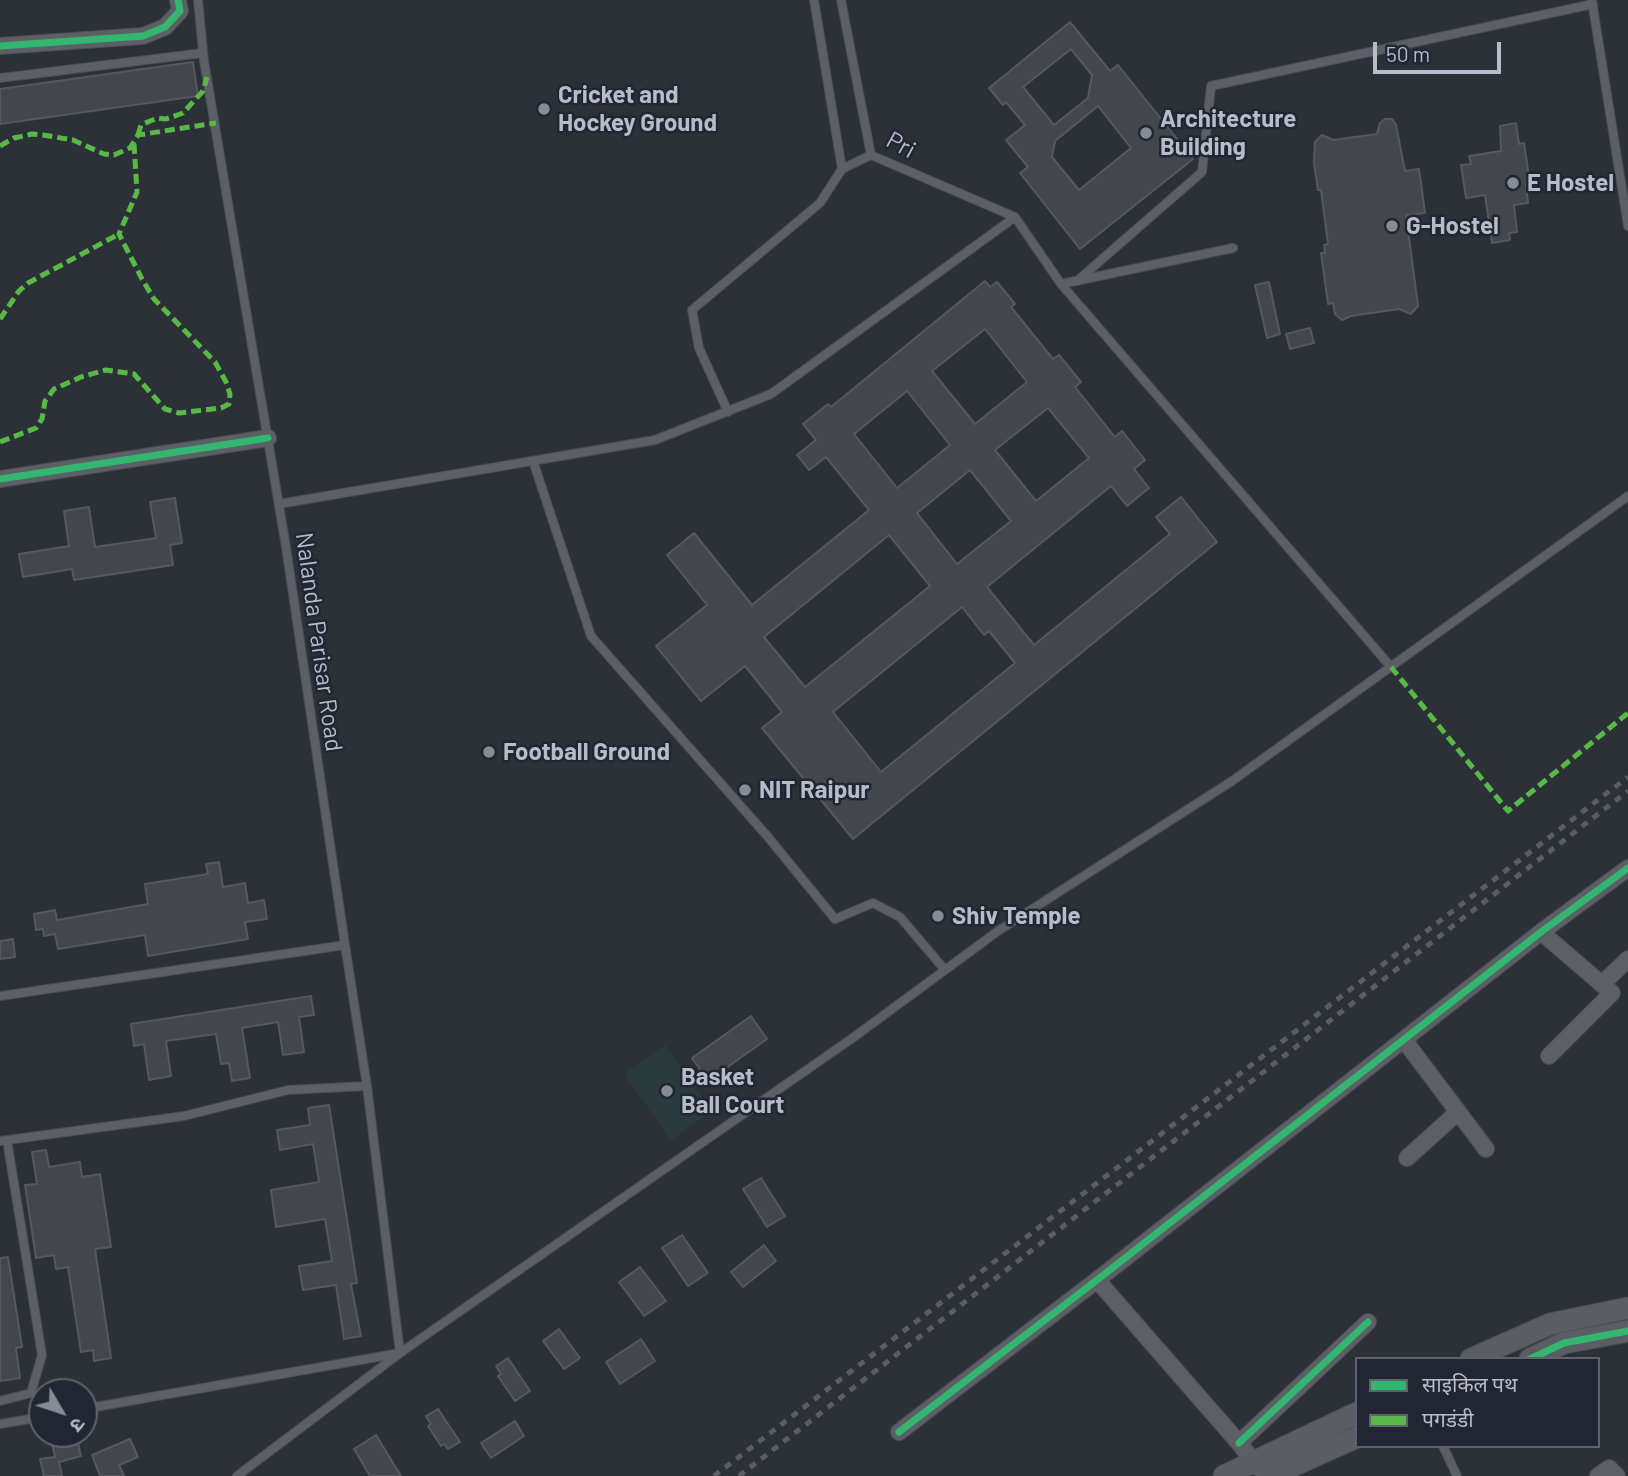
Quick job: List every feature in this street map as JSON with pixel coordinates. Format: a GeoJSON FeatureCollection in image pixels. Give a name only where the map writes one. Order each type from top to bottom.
{"type":"FeatureCollection","features":[{"type":"Feature","properties":{"kind":"street"},"geometry":{"type":"LineString","coordinates":[[0,46],[143,36],[165,27],[180,11],[178,0]]}},
{"type":"Feature","properties":{"kind":"street"},"geometry":{"type":"LineString","coordinates":[[0,479],[268,438]]}},
{"type":"Feature","properties":{"kind":"street"},"geometry":{"type":"LineString","coordinates":[[899,1432],[1541,932],[1628,869]]}},
{"type":"Feature","properties":{"kind":"street"},"geometry":{"type":"LineString","coordinates":[[1541,932],[1612,993],[1549,1056]]}},
{"type":"Feature","properties":{"kind":"street"},"geometry":{"type":"LineString","coordinates":[[1602,984],[1628,959]]}},
{"type":"Feature","properties":{"kind":"street"},"geometry":{"type":"LineString","coordinates":[[1404,1040],[1486,1149]]}},
{"type":"Feature","properties":{"kind":"street"},"geometry":{"type":"LineString","coordinates":[[1407,1158],[1458,1112]]}},
{"type":"Feature","properties":{"kind":"street"},"geometry":{"type":"LineString","coordinates":[[1097,1280],[1263,1471]]}},
{"type":"Feature","properties":{"kind":"street"},"geometry":{"type":"LineString","coordinates":[[1476,1357],[1550,1324],[1628,1308]]}},
{"type":"Feature","properties":{"kind":"street"},"geometry":{"type":"LineString","coordinates":[[1239,1443],[1368,1322]]}},
{"type":"Feature","properties":{"kind":"street"},"geometry":{"type":"LineString","coordinates":[[1534,1357],[1564,1343],[1628,1331]]}},
{"type":"Feature","properties":{"kind":"street"},"geometry":{"type":"LineString","coordinates":[[1263,1471],[1355,1414]]}},
{"type":"Feature","properties":{"kind":"street"},"geometry":{"type":"LineString","coordinates":[[1224,1476],[1263,1471],[1355,1438]]}},
{"type":"Feature","properties":{"kind":"street"},"geometry":{"type":"LineString","coordinates":[[1598,1476],[1609,1468],[1616,1476]]}},
{"type":"Feature","properties":{"kind":"lane","name":"Nalanda Parisar Road"},"geometry":{"type":"LineString","coordinates":[[198,0],[203,53],[279,504],[368,1086],[400,1353]]}},
{"type":"Feature","properties":{"kind":"lane"},"geometry":{"type":"LineString","coordinates":[[814,0],[842,169]]}},
{"type":"Feature","properties":{"kind":"lane","name":"Pri"},"geometry":{"type":"LineString","coordinates":[[841,0],[871,155],[1015,217]]}},
{"type":"Feature","properties":{"kind":"lane"},"geometry":{"type":"LineString","coordinates":[[1077,281],[1202,172],[1211,86],[1592,2],[1628,226]]}},
{"type":"Feature","properties":{"kind":"lane"},"geometry":{"type":"LineString","coordinates":[[0,78],[203,53]]}},
{"type":"Feature","properties":{"kind":"lane"},"geometry":{"type":"LineString","coordinates":[[728,412],[699,348],[692,310],[820,203],[842,169],[871,155]]}},
{"type":"Feature","properties":{"kind":"lane"},"geometry":{"type":"LineString","coordinates":[[279,504],[655,440],[728,412],[771,394],[1015,217],[1061,284],[1391,667]]}},
{"type":"Feature","properties":{"kind":"lane"},"geometry":{"type":"LineString","coordinates":[[1061,284],[1233,248]]}},
{"type":"Feature","properties":{"kind":"lane"},"geometry":{"type":"LineString","coordinates":[[533,461],[591,636],[759,827],[835,919],[873,903],[900,917],[945,970]]}},
{"type":"Feature","properties":{"kind":"lane"},"geometry":{"type":"LineString","coordinates":[[236,1476],[400,1353],[854,1037],[998,931],[1233,781],[1628,496]]}},
{"type":"Feature","properties":{"kind":"lane"},"geometry":{"type":"LineString","coordinates":[[0,996],[345,945]]}},
{"type":"Feature","properties":{"kind":"lane"},"geometry":{"type":"LineString","coordinates":[[0,1401],[31,1393],[42,1355],[4,1140],[184,1116],[288,1090],[368,1086]]}},
{"type":"Feature","properties":{"kind":"lane"},"geometry":{"type":"LineString","coordinates":[[98,1407],[400,1353]]}},
{"type":"Feature","properties":{"kind":"lane"},"geometry":{"type":"LineString","coordinates":[[0,1424],[28,1419]]}},
{"type":"Feature","properties":{"kind":"lane"},"geometry":{"type":"LineString","coordinates":[[1444,1448],[1457,1476]]}},
{"type":"Feature","properties":{"kind":"shaded area","name":"Basket Ball Court"},"geometry":{"type":"Polygon","coordinates":[[[665,1045],[712,1111],[671,1140],[624,1074],[665,1045]]]}},
{"type":"Feature","properties":{"kind":"building","name":"Architecture Building"},"geometry":{"type":"Polygon","coordinates":[[[1070,22],[1110,71],[1118,65],[1193,159],[1080,249],[1020,173],[1028,167],[1006,140],[1025,125],[1006,102],[1003,105],[989,88],[1070,22]],[[1071,49],[1023,87],[1054,125],[1088,98],[1092,75],[1071,49]],[[1098,106],[1055,141],[1052,157],[1079,190],[1131,148],[1098,106]]]}},
{"type":"Feature","properties":{"kind":"building"},"geometry":{"type":"Polygon","coordinates":[[[193,62],[198,96],[0,124],[0,89],[193,62]]]}},
{"type":"Feature","properties":{"kind":"building","name":"G-Hostel"},"geometry":{"type":"Polygon","coordinates":[[[1385,119],[1392,119],[1396,125],[1405,171],[1419,169],[1425,213],[1406,215],[1418,306],[1411,314],[1399,309],[1351,316],[1342,320],[1335,314],[1333,303],[1328,304],[1321,253],[1325,253],[1324,245],[1328,244],[1321,190],[1318,190],[1314,163],[1315,142],[1322,135],[1333,140],[1377,134],[1380,123],[1385,119]]]}},
{"type":"Feature","properties":{"kind":"building","name":"E Hostel"},"geometry":{"type":"Polygon","coordinates":[[[1516,123],[1519,144],[1524,143],[1530,183],[1526,184],[1528,203],[1514,205],[1517,232],[1509,233],[1510,240],[1492,243],[1485,195],[1466,198],[1461,165],[1471,164],[1469,156],[1501,151],[1500,126],[1516,123]]]}},
{"type":"Feature","properties":{"kind":"building"},"geometry":{"type":"Polygon","coordinates":[[[985,281],[990,287],[997,282],[1015,304],[1011,307],[1053,359],[1059,355],[1081,382],[1075,387],[1115,437],[1122,431],[1145,460],[1134,469],[1149,488],[1127,506],[1111,486],[987,587],[1034,645],[1170,534],[1156,517],[1181,497],[1217,542],[853,839],[762,728],[782,712],[745,666],[701,701],[656,646],[707,605],[667,555],[694,533],[752,605],[869,510],[826,457],[809,470],[797,455],[816,440],[803,424],[828,404],[831,407],[985,281]],[[985,329],[932,371],[975,424],[1027,382],[985,329]],[[907,391],[854,434],[897,488],[950,445],[907,391]],[[1048,408],[995,450],[1036,501],[1089,458],[1048,408]],[[970,470],[917,513],[957,564],[1011,521],[970,470]],[[889,535],[764,637],[805,687],[930,586],[889,535]],[[962,607],[833,712],[881,772],[1015,663],[989,631],[984,635],[962,607]]]}},
{"type":"Feature","properties":{"kind":"building"},"geometry":{"type":"Polygon","coordinates":[[[1269,282],[1280,334],[1267,338],[1255,285],[1269,282]]]}},
{"type":"Feature","properties":{"kind":"building"},"geometry":{"type":"Polygon","coordinates":[[[1310,328],[1314,343],[1290,349],[1286,334],[1310,328]]]}},
{"type":"Feature","properties":{"kind":"building"},"geometry":{"type":"Polygon","coordinates":[[[175,498],[182,543],[170,545],[173,565],[74,580],[72,569],[23,577],[19,554],[69,546],[64,511],[89,507],[95,547],[156,538],[150,502],[175,498]]]}},
{"type":"Feature","properties":{"kind":"building"},"geometry":{"type":"Polygon","coordinates":[[[219,862],[223,887],[245,883],[248,903],[264,900],[267,919],[245,922],[248,939],[148,956],[145,935],[58,949],[55,934],[44,936],[43,929],[36,930],[34,914],[55,910],[57,920],[148,904],[145,884],[208,874],[206,864],[219,862]]]}},
{"type":"Feature","properties":{"kind":"building"},"geometry":{"type":"Polygon","coordinates":[[[13,939],[15,957],[0,959],[0,941],[13,939]]]}},
{"type":"Feature","properties":{"kind":"building"},"geometry":{"type":"Polygon","coordinates":[[[311,996],[314,1015],[299,1017],[304,1052],[283,1055],[278,1022],[242,1028],[250,1078],[232,1081],[229,1063],[221,1064],[216,1034],[166,1041],[171,1076],[149,1080],[144,1044],[134,1046],[131,1024],[311,996]]]}},
{"type":"Feature","properties":{"kind":"building"},"geometry":{"type":"Polygon","coordinates":[[[751,1016],[767,1039],[708,1081],[692,1058],[751,1016]]]}},
{"type":"Feature","properties":{"kind":"building"},"geometry":{"type":"Polygon","coordinates":[[[329,1105],[357,1283],[351,1284],[361,1336],[344,1339],[336,1285],[303,1290],[299,1266],[332,1261],[325,1219],[276,1227],[271,1190],[319,1182],[313,1144],[280,1150],[277,1130],[310,1125],[308,1108],[329,1105]]]}},
{"type":"Feature","properties":{"kind":"building"},"geometry":{"type":"Polygon","coordinates":[[[46,1150],[49,1167],[80,1162],[82,1177],[100,1174],[111,1247],[95,1249],[111,1358],[94,1361],[93,1350],[81,1352],[68,1267],[56,1269],[54,1255],[36,1258],[25,1185],[37,1184],[32,1152],[46,1150]]]}},
{"type":"Feature","properties":{"kind":"building"},"geometry":{"type":"Polygon","coordinates":[[[761,1178],[785,1216],[767,1227],[743,1189],[761,1178]]]}},
{"type":"Feature","properties":{"kind":"building"},"geometry":{"type":"Polygon","coordinates":[[[682,1235],[708,1273],[688,1286],[662,1248],[682,1235]]]}},
{"type":"Feature","properties":{"kind":"building"},"geometry":{"type":"Polygon","coordinates":[[[764,1245],[776,1261],[743,1287],[731,1272],[764,1245]]]}},
{"type":"Feature","properties":{"kind":"building"},"geometry":{"type":"Polygon","coordinates":[[[8,1257],[22,1347],[16,1348],[20,1378],[0,1381],[0,1258],[8,1257]]]}},
{"type":"Feature","properties":{"kind":"building"},"geometry":{"type":"Polygon","coordinates":[[[640,1267],[666,1301],[644,1316],[619,1282],[640,1267]]]}},
{"type":"Feature","properties":{"kind":"building"},"geometry":{"type":"Polygon","coordinates":[[[559,1329],[580,1358],[564,1369],[543,1341],[559,1329]]]}},
{"type":"Feature","properties":{"kind":"building"},"geometry":{"type":"Polygon","coordinates":[[[641,1339],[655,1361],[620,1384],[606,1362],[641,1339]]]}},
{"type":"Feature","properties":{"kind":"building"},"geometry":{"type":"Polygon","coordinates":[[[508,1358],[530,1391],[515,1401],[498,1376],[501,1374],[496,1366],[508,1358]]]}},
{"type":"Feature","properties":{"kind":"building"},"geometry":{"type":"Polygon","coordinates":[[[438,1409],[460,1442],[448,1449],[444,1444],[441,1446],[428,1426],[431,1424],[426,1416],[438,1409]]]}},
{"type":"Feature","properties":{"kind":"building"},"geometry":{"type":"Polygon","coordinates":[[[515,1421],[524,1436],[491,1458],[481,1443],[515,1421]]]}},
{"type":"Feature","properties":{"kind":"building"},"geometry":{"type":"Polygon","coordinates":[[[376,1435],[401,1476],[370,1476],[354,1449],[376,1435]]]}},
{"type":"Feature","properties":{"kind":"building"},"geometry":{"type":"Polygon","coordinates":[[[130,1439],[138,1457],[119,1465],[124,1476],[100,1476],[92,1455],[130,1439]]]}},
{"type":"Feature","properties":{"kind":"building"},"geometry":{"type":"Polygon","coordinates":[[[53,1448],[79,1448],[81,1456],[59,1462],[62,1476],[44,1476],[40,1459],[55,1457],[53,1448]]]}},
{"type":"Feature","properties":{"kind":"railway"},"geometry":{"type":"LineString","coordinates":[[714,1476],[1628,777]]}},
{"type":"Feature","properties":{"kind":"railway"},"geometry":{"type":"LineString","coordinates":[[739,1476],[1628,791]]}},
{"type":"Feature","properties":{"kind":"marked path"},"geometry":{"type":"LineString","coordinates":[[138,135],[141,125],[183,113],[203,91],[207,77]]}},
{"type":"Feature","properties":{"kind":"marked path"},"geometry":{"type":"LineString","coordinates":[[0,146],[14,138],[32,134],[73,140],[104,154],[114,155],[130,148],[138,135],[216,123]]}},
{"type":"Feature","properties":{"kind":"marked path"},"geometry":{"type":"LineString","coordinates":[[0,442],[36,428],[42,419],[45,401],[54,389],[106,370],[134,374],[165,409],[179,413],[221,408],[229,404],[230,394],[215,362],[154,299],[119,234],[137,192],[134,144]]}},
{"type":"Feature","properties":{"kind":"marked path"},"geometry":{"type":"LineString","coordinates":[[0,319],[19,291],[28,283],[119,234]]}},
{"type":"Feature","properties":{"kind":"marked path"},"geometry":{"type":"LineString","coordinates":[[1391,667],[1508,811],[1628,713]]}},
{"type":"Feature","properties":{"kind":"cycle path"},"geometry":{"type":"LineString","coordinates":[[0,46],[143,36],[165,27],[180,11],[178,0]]}},
{"type":"Feature","properties":{"kind":"cycle path"},"geometry":{"type":"LineString","coordinates":[[0,479],[268,438]]}},
{"type":"Feature","properties":{"kind":"cycle path"},"geometry":{"type":"LineString","coordinates":[[899,1432],[1541,932],[1628,868]]}},
{"type":"Feature","properties":{"kind":"cycle path"},"geometry":{"type":"LineString","coordinates":[[1239,1443],[1368,1322]]}},
{"type":"Feature","properties":{"kind":"cycle path"},"geometry":{"type":"LineString","coordinates":[[1534,1357],[1564,1343],[1628,1331]]}},
{"type":"Feature","properties":{"kind":"place","name":"Cricket and Hockey Ground"},"geometry":{"type":"Point","coordinates":[544,109]}},
{"type":"Feature","properties":{"kind":"place","name":"Architecture Building"},"geometry":{"type":"Point","coordinates":[1146,133]}},
{"type":"Feature","properties":{"kind":"place","name":"E Hostel"},"geometry":{"type":"Point","coordinates":[1513,183]}},
{"type":"Feature","properties":{"kind":"place","name":"G-Hostel"},"geometry":{"type":"Point","coordinates":[1392,226]}},
{"type":"Feature","properties":{"kind":"place","name":"Football Ground"},"geometry":{"type":"Point","coordinates":[489,752]}},
{"type":"Feature","properties":{"kind":"place","name":"NIT Raipur"},"geometry":{"type":"Point","coordinates":[745,790]}},
{"type":"Feature","properties":{"kind":"place","name":"Shiv Temple"},"geometry":{"type":"Point","coordinates":[938,916]}},
{"type":"Feature","properties":{"kind":"place","name":"Basket Ball Court"},"geometry":{"type":"Point","coordinates":[667,1091]}}]}
